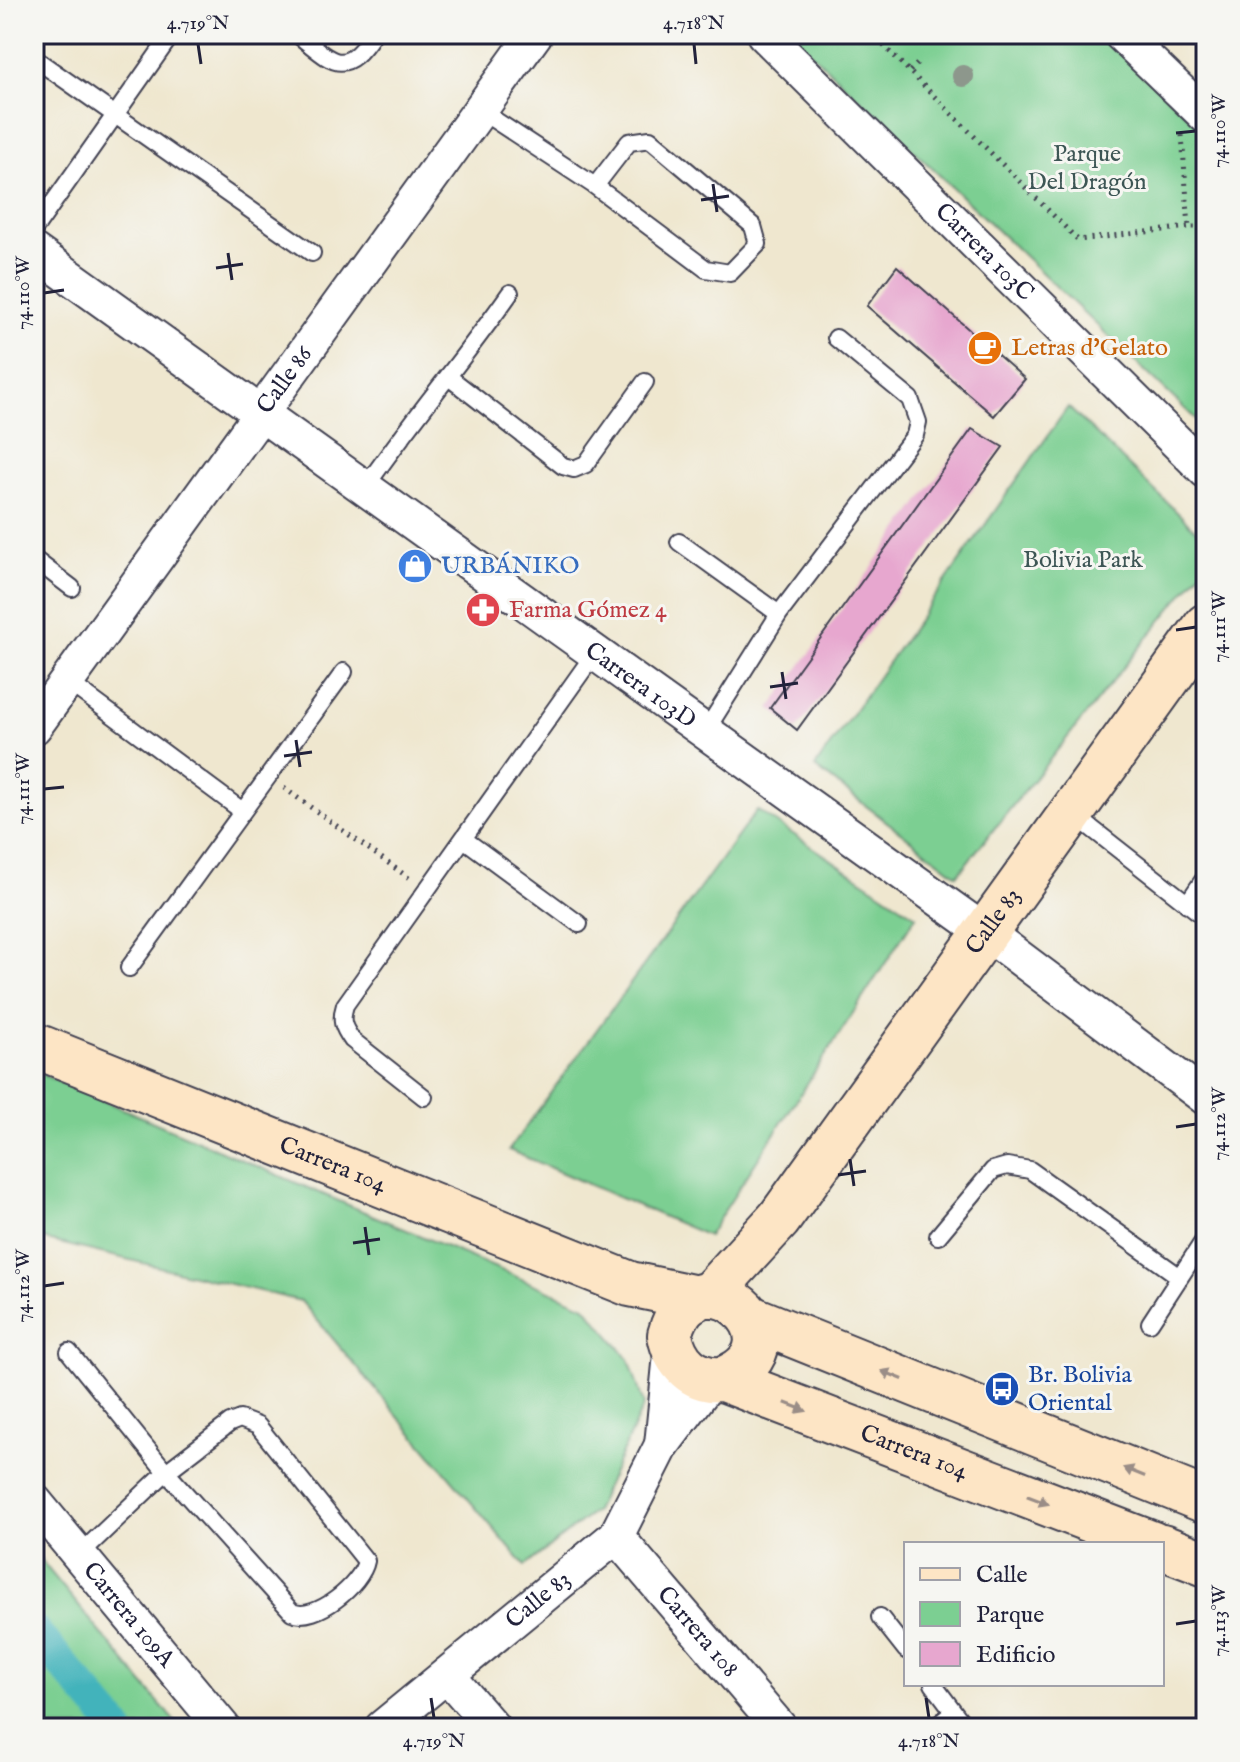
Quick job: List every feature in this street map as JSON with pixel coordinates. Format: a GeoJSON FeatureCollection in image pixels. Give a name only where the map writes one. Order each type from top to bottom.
{"type":"FeatureCollection","features":[{"type":"Feature","properties":{"kind":"street","name":"Calle 86"},"geometry":{"type":"LineString","coordinates":[[34,727],[535,34]]}},
{"type":"Feature","properties":{"kind":"street","name":"Carrera 103C"},"geometry":{"type":"LineString","coordinates":[[764,34],[1206,471]]}},
{"type":"Feature","properties":{"kind":"street"},"geometry":{"type":"LineString","coordinates":[[1121,34],[1206,116]]}},
{"type":"Feature","properties":{"kind":"street","name":"Carrera 103D"},"geometry":{"type":"LineString","coordinates":[[34,251],[985,932],[1206,1098]]}},
{"type":"Feature","properties":{"kind":"street","name":"Calle 83"},"geometry":{"type":"LineString","coordinates":[[382,1728],[616,1536],[662,1445],[708,1315],[1206,626]]}},
{"type":"Feature","properties":{"kind":"street","name":"Carrera 104"},"geometry":{"type":"LineString","coordinates":[[34,1045],[708,1315],[1206,1501]]}},
{"type":"Feature","properties":{"kind":"street"},"geometry":{"type":"LineString","coordinates":[[708,1315],[756,1343],[745,1367],[717,1380]]}},
{"type":"Feature","properties":{"kind":"street","name":"Carrera 104"},"geometry":{"type":"LineString","coordinates":[[708,1315],[688,1370],[1148,1542]]}},
{"type":"Feature","properties":{"kind":"street","name":"Calle 83"},"geometry":{"type":"LineString","coordinates":[[662,1445],[717,1380]]}},
{"type":"Feature","properties":{"kind":"street","name":"Carrera 109A"},"geometry":{"type":"LineString","coordinates":[[34,1501],[223,1728]]}},
{"type":"Feature","properties":{"kind":"street","name":"Carrera 108"},"geometry":{"type":"LineString","coordinates":[[616,1536],[780,1728]]}},
{"type":"Feature","properties":{"kind":"street"},"geometry":{"type":"LineString","coordinates":[[1164,1548],[1206,1564]]}},
{"type":"Feature","properties":{"kind":"street"},"geometry":{"type":"LineString","coordinates":[[447,1675],[493,1728]]}},
{"type":"Feature","properties":{"kind":"lane"},"geometry":{"type":"LineString","coordinates":[[34,230],[172,34]]}},
{"type":"Feature","properties":{"kind":"lane"},"geometry":{"type":"LineString","coordinates":[[297,34],[335,63],[348,63],[360,54],[373,34]]}},
{"type":"Feature","properties":{"kind":"lane"},"geometry":{"type":"LineString","coordinates":[[34,58],[312,253]]}},
{"type":"Feature","properties":{"kind":"lane"},"geometry":{"type":"LineString","coordinates":[[481,111],[595,186],[717,273],[730,273],[758,244],[753,226],[650,139],[629,142],[595,186]]}},
{"type":"Feature","properties":{"kind":"lane"},"geometry":{"type":"LineString","coordinates":[[364,489],[396,443],[450,378],[510,293]]}},
{"type":"Feature","properties":{"kind":"lane"},"geometry":{"type":"LineString","coordinates":[[705,732],[779,614],[915,435],[918,422],[910,399],[836,338]]}},
{"type":"Feature","properties":{"kind":"lane"},"geometry":{"type":"LineString","coordinates":[[450,378],[563,466],[574,469],[586,464],[645,382]]}},
{"type":"Feature","properties":{"kind":"lane"},"geometry":{"type":"LineString","coordinates":[[679,542],[779,614]]}},
{"type":"Feature","properties":{"kind":"lane"},"geometry":{"type":"LineString","coordinates":[[34,559],[72,588]]}},
{"type":"Feature","properties":{"kind":"lane"},"geometry":{"type":"LineString","coordinates":[[424,1097],[352,1040],[343,1028],[341,1017],[345,1005],[595,653]]}},
{"type":"Feature","properties":{"kind":"lane"},"geometry":{"type":"LineString","coordinates":[[129,968],[344,672]]}},
{"type":"Feature","properties":{"kind":"lane"},"geometry":{"type":"LineString","coordinates":[[67,681],[241,810]]}},
{"type":"Feature","properties":{"kind":"lane"},"geometry":{"type":"LineString","coordinates":[[1071,812],[1206,918]]}},
{"type":"Feature","properties":{"kind":"lane"},"geometry":{"type":"LineString","coordinates":[[465,840],[579,924]]}},
{"type":"Feature","properties":{"kind":"lane"},"geometry":{"type":"LineString","coordinates":[[1187,904],[1206,876]]}},
{"type":"Feature","properties":{"kind":"lane"},"geometry":{"type":"LineString","coordinates":[[938,1236],[993,1170],[1019,1166],[1030,1170],[1180,1277]]}},
{"type":"Feature","properties":{"kind":"lane"},"geometry":{"type":"LineString","coordinates":[[1150,1323],[1206,1237]]}},
{"type":"Feature","properties":{"kind":"lane"},"geometry":{"type":"LineString","coordinates":[[69,1352],[166,1472],[292,1612],[299,1615],[314,1612],[357,1582],[364,1573],[366,1561],[258,1426],[248,1420],[230,1423],[166,1472],[79,1555]]}},
{"type":"Feature","properties":{"kind":"lane"},"geometry":{"type":"LineString","coordinates":[[880,1617],[904,1647]]}},
{"type":"Feature","properties":{"kind":"lane"},"geometry":{"type":"LineString","coordinates":[[934,1686],[966,1728]]}},
{"type":"Feature","properties":{"kind":"lane"},"geometry":{"type":"LineString","coordinates":[[934,1728],[954,1712]]}},
{"type":"Feature","properties":{"kind":"path"},"geometry":{"type":"LineString","coordinates":[[872,34],[1078,240],[1203,227],[1206,263]]}},
{"type":"Feature","properties":{"kind":"path"},"geometry":{"type":"LineString","coordinates":[[910,71],[921,60]]}},
{"type":"Feature","properties":{"kind":"path"},"geometry":{"type":"LineString","coordinates":[[1179,89],[1189,227]]}},
{"type":"Feature","properties":{"kind":"path"},"geometry":{"type":"LineString","coordinates":[[268,776],[426,890]]}},
{"type":"Feature","properties":{"kind":"green space","name":"Parque Del Dragón"},"geometry":{"type":"Polygon","coordinates":[[[791,34],[1103,34],[1206,133],[1206,429],[791,34]]]}},
{"type":"Feature","properties":{"kind":"green space","name":"Bolivia Park"},"geometry":{"type":"Polygon","coordinates":[[[1068,407],[1206,540],[1206,565],[957,875],[815,767],[1068,407]]]}},
{"type":"Feature","properties":{"kind":"green space"},"geometry":{"type":"Polygon","coordinates":[[[757,810],[916,916],[708,1236],[509,1150],[757,810]]]}},
{"type":"Feature","properties":{"kind":"green space"},"geometry":{"type":"Polygon","coordinates":[[[34,1071],[585,1306],[629,1359],[644,1405],[595,1511],[525,1566],[301,1301],[34,1237],[34,1071]]]}},
{"type":"Feature","properties":{"kind":"green space"},"geometry":{"type":"Polygon","coordinates":[[[34,1552],[180,1728],[34,1728],[34,1552]]]}},
{"type":"Feature","properties":{"kind":"building"},"geometry":{"type":"Polygon","coordinates":[[[897,266],[1025,379],[994,416],[867,306],[897,266]]]}},
{"type":"Feature","properties":{"kind":"building"},"geometry":{"type":"Polygon","coordinates":[[[972,429],[1003,447],[797,730],[770,708],[972,429]]]}},
{"type":"Feature","properties":{"kind":"waterway"},"geometry":{"type":"LineString","coordinates":[[34,1631],[117,1728]]}},
{"type":"Feature","properties":{"kind":"place","name":"Letras d'Gelato"},"geometry":{"type":"Point","coordinates":[985,348]}},
{"type":"Feature","properties":{"kind":"place","name":"URBÁNIKO"},"geometry":{"type":"Point","coordinates":[415,566]}},
{"type":"Feature","properties":{"kind":"place","name":"Farma Gómez 4"},"geometry":{"type":"Point","coordinates":[483,610]}},
{"type":"Feature","properties":{"kind":"place","name":"Br. Bolivia Oriental"},"geometry":{"type":"Point","coordinates":[1002,1389]}}]}
